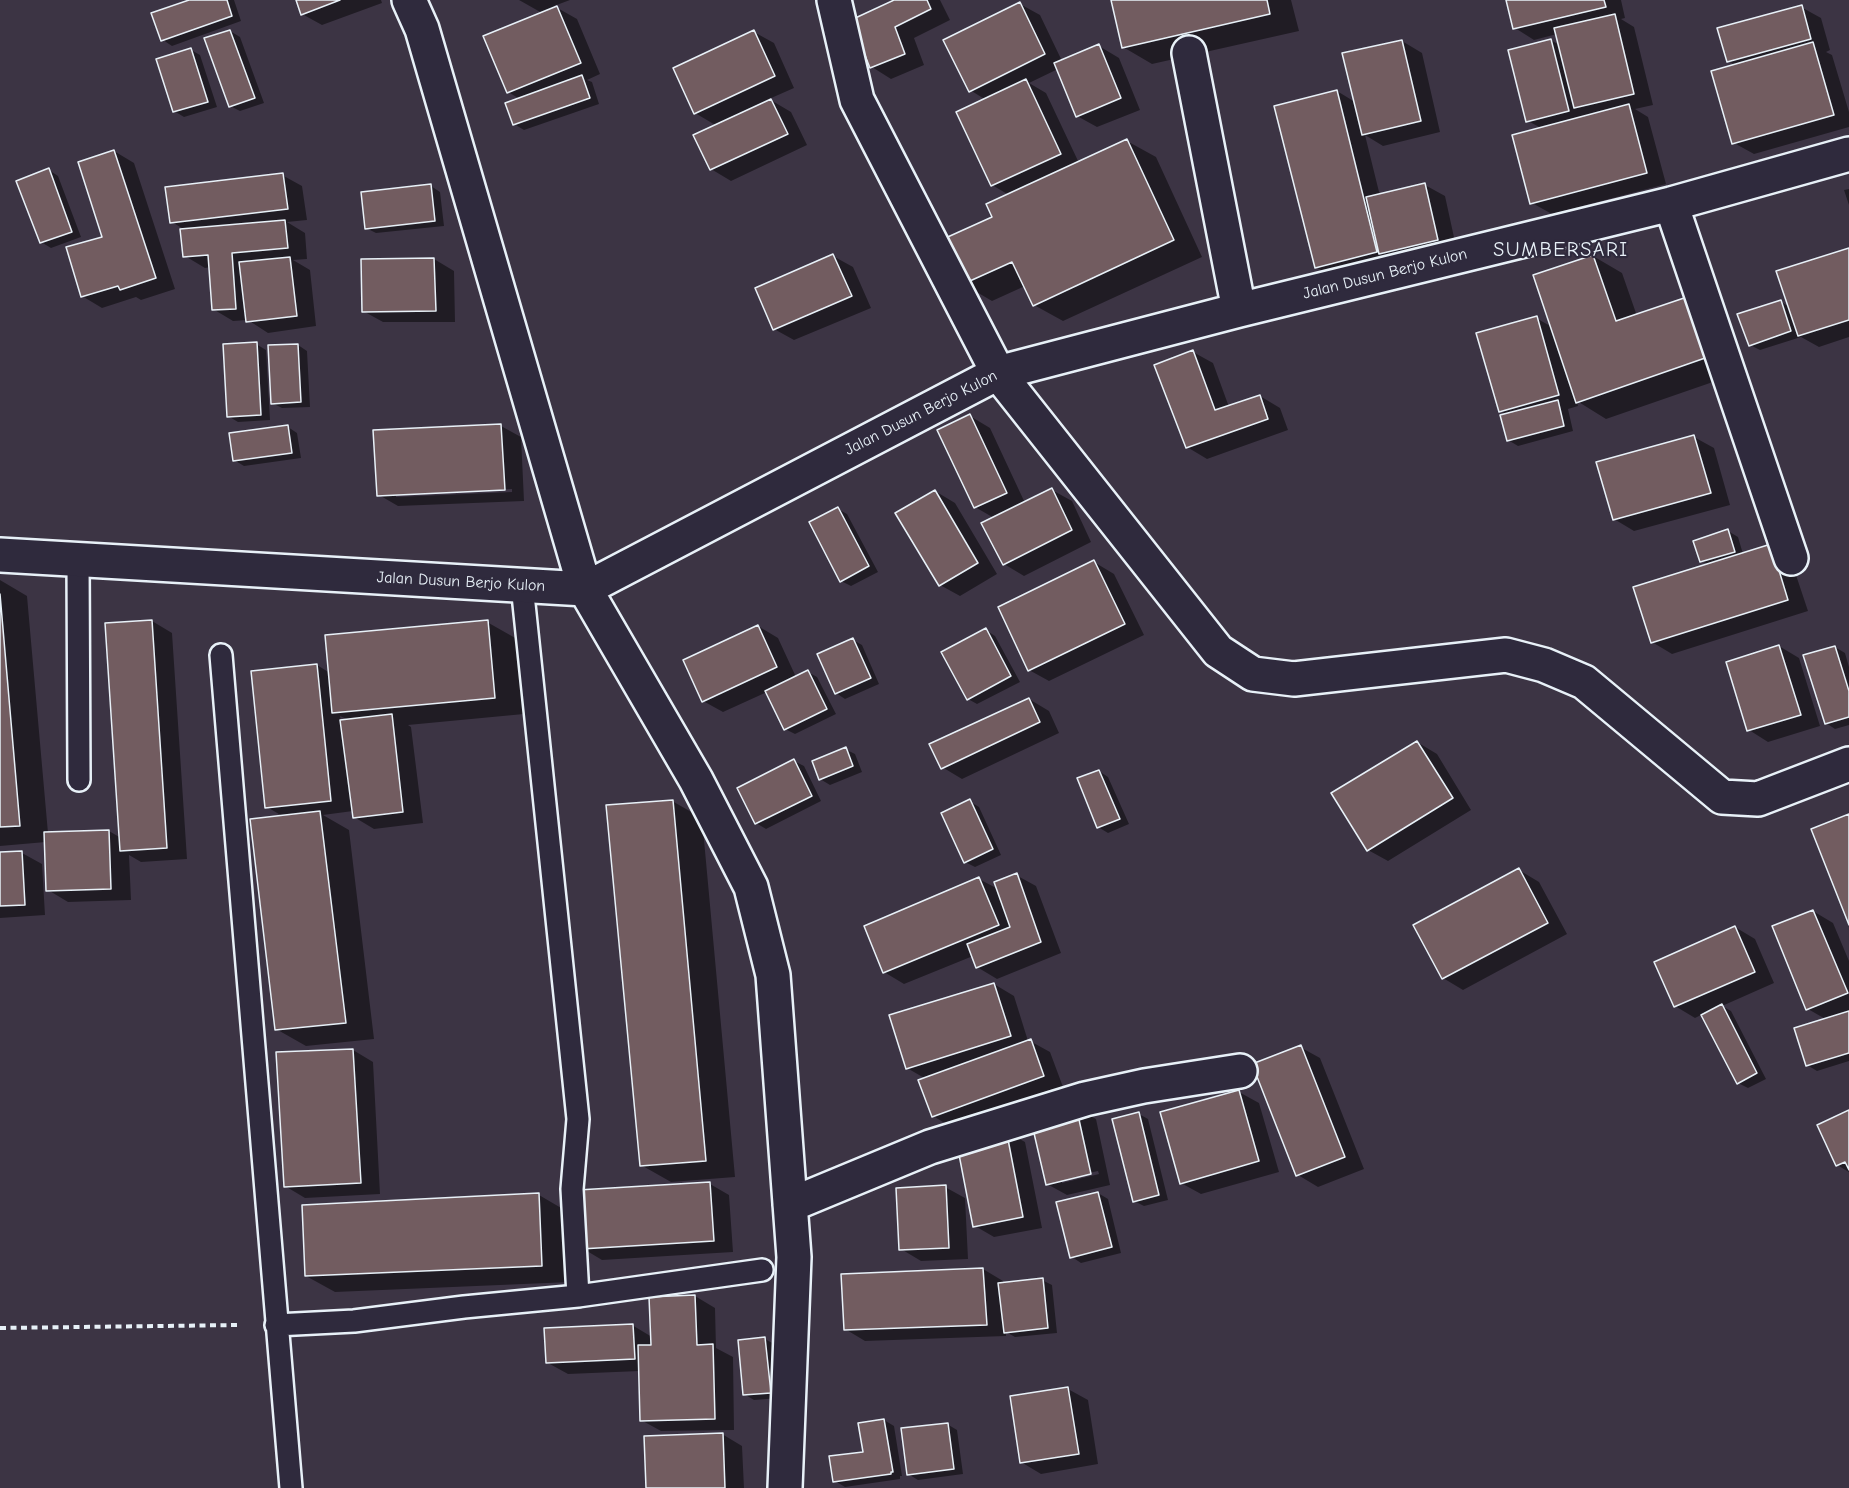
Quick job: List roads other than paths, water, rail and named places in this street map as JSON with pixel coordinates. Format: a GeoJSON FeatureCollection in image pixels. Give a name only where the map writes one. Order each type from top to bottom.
{"type":"FeatureCollection","features":[{"type":"Feature","properties":{"kind":"street"},"geometry":{"type":"LineString","coordinates":[[409,0],[422,29],[585,589],[696,780],[751,887],[773,975],[794,1257],[785,1488]]}},
{"type":"Feature","properties":{"kind":"street"},"geometry":{"type":"LineString","coordinates":[[834,0],[857,100],[998,373],[1218,651],[1253,674],[1294,679],[1506,655],[1544,665],[1584,682],[1722,797],[1758,799],[1849,764]]}},
{"type":"Feature","properties":{"kind":"street"},"geometry":{"type":"LineString","coordinates":[[1189,53],[1239,310]]}},
{"type":"Feature","properties":{"kind":"street","name":"Jalan Dusun Berjo Kulon"},"geometry":{"type":"LineString","coordinates":[[0,555],[585,589],[998,373],[1239,310],[1671,204],[1849,154]]}},
{"type":"Feature","properties":{"kind":"street"},"geometry":{"type":"LineString","coordinates":[[1671,204],[1791,558]]}},
{"type":"Feature","properties":{"kind":"street"},"geometry":{"type":"LineString","coordinates":[[790,1205],[930,1147],[1074,1103],[1144,1086],[1240,1071]]}},
{"type":"Feature","properties":{"kind":"lane"},"geometry":{"type":"LineString","coordinates":[[78,559],[80,780]]}},
{"type":"Feature","properties":{"kind":"lane"},"geometry":{"type":"LineString","coordinates":[[522,585],[578,1119],[572,1189],[578,1296]]}},
{"type":"Feature","properties":{"kind":"lane"},"geometry":{"type":"LineString","coordinates":[[221,655],[291,1488]]}},
{"type":"Feature","properties":{"kind":"lane"},"geometry":{"type":"LineString","coordinates":[[276,1325],[354,1321],[578,1296],[762,1270]]}},
{"type":"Feature","properties":{"kind":"district","name":"SUMBERSARI"},"geometry":{"type":"Point","coordinates":[1561,250]}}]}
